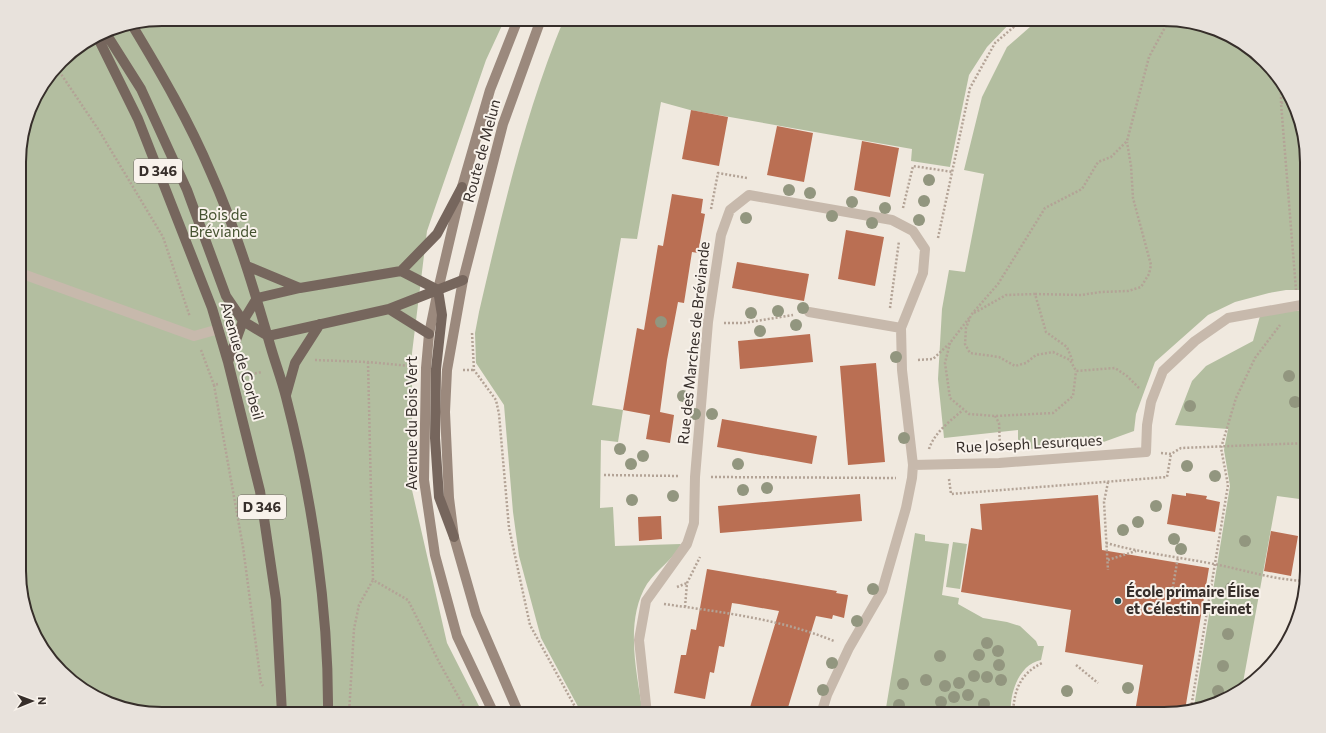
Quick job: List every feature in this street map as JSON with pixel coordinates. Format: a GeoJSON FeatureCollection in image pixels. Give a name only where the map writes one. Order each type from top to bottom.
{"type":"FeatureCollection","features":[{"type":"Feature","properties":{"kind":"main road","name":"D 346"},"geometry":{"type":"LineString","coordinates":[[135,29],[174,96],[211,173],[247,266],[286,395],[302,465],[320,577],[326,637],[328,707]]}},
{"type":"Feature","properties":{"kind":"main road"},"geometry":{"type":"LineString","coordinates":[[108,37],[141,89],[187,190],[226,296],[243,321],[268,336],[389,310],[463,280]]}},
{"type":"Feature","properties":{"kind":"main road","name":"Avenue de Corbeil"},"geometry":{"type":"LineString","coordinates":[[100,41],[138,119],[219,329],[260,491],[274,584],[282,707]]}},
{"type":"Feature","properties":{"kind":"main road"},"geometry":{"type":"LineString","coordinates":[[228,362],[243,321],[257,298],[300,288],[401,271],[437,234],[462,187]]}},
{"type":"Feature","properties":{"kind":"main road"},"geometry":{"type":"LineString","coordinates":[[247,266],[300,288]]}},
{"type":"Feature","properties":{"kind":"main road"},"geometry":{"type":"LineString","coordinates":[[401,271],[438,290]]}},
{"type":"Feature","properties":{"kind":"main road"},"geometry":{"type":"LineString","coordinates":[[438,290],[442,315],[436,369],[435,438],[439,497],[454,537]]}},
{"type":"Feature","properties":{"kind":"main road"},"geometry":{"type":"LineString","coordinates":[[389,310],[430,334]]}},
{"type":"Feature","properties":{"kind":"main road"},"geometry":{"type":"LineString","coordinates":[[286,395],[295,363],[320,324]]}},
{"type":"Feature","properties":{"kind":"street","name":"Route de Melun"},"geometry":{"type":"LineString","coordinates":[[438,290],[462,187],[490,90],[515,26]]}},
{"type":"Feature","properties":{"kind":"street","name":"Route de Melun"},"geometry":{"type":"LineString","coordinates":[[447,370],[460,293],[503,124],[538,26]]}},
{"type":"Feature","properties":{"kind":"street","name":"Rue des Marches de Bréviande"},"geometry":{"type":"LineString","coordinates":[[646,707],[639,640],[646,601],[687,544],[694,523],[696,476],[708,322],[721,235],[730,210],[748,195],[892,220],[913,231],[925,249],[923,272],[896,327],[902,362],[913,465],[906,508],[882,591],[849,648],[827,695],[823,707]]}},
{"type":"Feature","properties":{"kind":"street"},"geometry":{"type":"LineString","coordinates":[[26,275],[196,336],[219,329]]}},
{"type":"Feature","properties":{"kind":"street","name":"Avenue du Bois Vert"},"geometry":{"type":"LineString","coordinates":[[438,290],[430,334],[426,368],[424,480],[435,555],[457,636],[491,707]]}},
{"type":"Feature","properties":{"kind":"street"},"geometry":{"type":"LineString","coordinates":[[1146,452],[1147,425],[1151,402],[1163,371],[1195,340],[1228,318],[1300,304]]}},
{"type":"Feature","properties":{"kind":"street"},"geometry":{"type":"LineString","coordinates":[[809,312],[896,327]]}},
{"type":"Feature","properties":{"kind":"street"},"geometry":{"type":"LineString","coordinates":[[447,370],[445,419],[449,498],[454,537],[476,614],[516,707]]}},
{"type":"Feature","properties":{"kind":"street","name":"Rue Joseph Lesurques"},"geometry":{"type":"LineString","coordinates":[[913,465],[999,463],[1146,452]]}},
{"type":"Feature","properties":{"kind":"street"},"geometry":{"type":"LineString","coordinates":[[514,703],[518,707]]}},
{"type":"Feature","properties":{"kind":"path"},"geometry":{"type":"LineString","coordinates":[[938,239],[970,88],[995,43],[1015,26]]}},
{"type":"Feature","properties":{"kind":"path"},"geometry":{"type":"LineString","coordinates":[[1076,371],[1070,360],[1053,352],[1036,355],[1026,363],[1015,366],[999,356],[970,353],[965,344],[966,328],[971,315],[1006,295],[1081,295],[1101,292],[1128,291],[1141,287],[1149,274],[1152,265],[1133,198],[1131,166],[1127,141],[1149,57],[1166,26]]}},
{"type":"Feature","properties":{"kind":"path"},"geometry":{"type":"LineString","coordinates":[[60,72],[100,132],[163,237],[214,385],[244,554],[261,683],[265,689]]}},
{"type":"Feature","properties":{"kind":"path"},"geometry":{"type":"LineString","coordinates":[[1281,92],[1300,285]]}},
{"type":"Feature","properties":{"kind":"path"},"geometry":{"type":"LineString","coordinates":[[1281,104],[1286,102]]}},
{"type":"Feature","properties":{"kind":"path"},"geometry":{"type":"LineString","coordinates":[[902,362],[933,359],[950,343],[971,315],[998,284],[1045,208],[1082,189],[1098,162],[1111,157],[1127,141]]}},
{"type":"Feature","properties":{"kind":"path"},"geometry":{"type":"LineString","coordinates":[[898,207],[904,208],[913,166],[953,172]]}},
{"type":"Feature","properties":{"kind":"path"},"geometry":{"type":"LineString","coordinates":[[711,212],[718,174],[752,179]]}},
{"type":"Feature","properties":{"kind":"path"},"geometry":{"type":"LineString","coordinates":[[896,327],[888,316],[899,236]]}},
{"type":"Feature","properties":{"kind":"path"},"geometry":{"type":"LineString","coordinates":[[950,343],[945,363],[950,398],[963,410],[969,414],[995,416],[1053,413],[1073,396],[1076,371],[1067,347],[1046,332],[1035,294]]}},
{"type":"Feature","properties":{"kind":"path"},"geometry":{"type":"LineString","coordinates":[[1192,704],[1228,485],[1221,448],[1236,398],[1254,358],[1300,306]]}},
{"type":"Feature","properties":{"kind":"path"},"geometry":{"type":"LineString","coordinates":[[708,322],[744,323],[809,312]]}},
{"type":"Feature","properties":{"kind":"path"},"geometry":{"type":"LineString","coordinates":[[471,328],[474,370],[496,400],[498,407],[509,528],[530,625],[575,707]]}},
{"type":"Feature","properties":{"kind":"path"},"geometry":{"type":"LineString","coordinates":[[295,363],[309,360],[368,362],[426,368]]}},
{"type":"Feature","properties":{"kind":"path"},"geometry":{"type":"LineString","coordinates":[[349,707],[354,629],[359,605],[373,580],[368,362]]}},
{"type":"Feature","properties":{"kind":"path"},"geometry":{"type":"LineString","coordinates":[[214,385],[277,368]]}},
{"type":"Feature","properties":{"kind":"path"},"geometry":{"type":"LineString","coordinates":[[1076,371],[1115,368],[1127,376],[1136,387],[1143,390]]}},
{"type":"Feature","properties":{"kind":"path"},"geometry":{"type":"LineString","coordinates":[[447,370],[474,370]]}},
{"type":"Feature","properties":{"kind":"path"},"geometry":{"type":"LineString","coordinates":[[929,448],[934,438],[963,410]]}},
{"type":"Feature","properties":{"kind":"path"},"geometry":{"type":"LineString","coordinates":[[995,416],[1000,434],[999,463]]}},
{"type":"Feature","properties":{"kind":"path"},"geometry":{"type":"LineString","coordinates":[[924,442],[929,448],[947,453],[948,464]]}},
{"type":"Feature","properties":{"kind":"path"},"geometry":{"type":"LineString","coordinates":[[1146,452],[1171,454],[1181,448],[1221,448],[1300,443]]}},
{"type":"Feature","properties":{"kind":"path"},"geometry":{"type":"LineString","coordinates":[[944,478],[949,478],[951,494],[1167,477],[1171,454]]}},
{"type":"Feature","properties":{"kind":"path"},"geometry":{"type":"LineString","coordinates":[[712,484],[713,470]]}},
{"type":"Feature","properties":{"kind":"path"},"geometry":{"type":"LineString","coordinates":[[604,475],[912,478]]}},
{"type":"Feature","properties":{"kind":"path"},"geometry":{"type":"LineString","coordinates":[[1108,482],[1104,502],[1108,570]]}},
{"type":"Feature","properties":{"kind":"path"},"geometry":{"type":"LineString","coordinates":[[1106,543],[1136,551],[1214,564],[1283,580],[1300,581]]}},
{"type":"Feature","properties":{"kind":"path"},"geometry":{"type":"LineString","coordinates":[[1108,560],[1136,551]]}},
{"type":"Feature","properties":{"kind":"path"},"geometry":{"type":"LineString","coordinates":[[686,607],[687,583],[702,552]]}},
{"type":"Feature","properties":{"kind":"path"},"geometry":{"type":"LineString","coordinates":[[1172,592],[1178,557]]}},
{"type":"Feature","properties":{"kind":"path"},"geometry":{"type":"LineString","coordinates":[[373,580],[408,600],[439,662],[464,707]]}},
{"type":"Feature","properties":{"kind":"path"},"geometry":{"type":"LineString","coordinates":[[646,601],[728,612],[787,625],[810,631],[849,648]]}},
{"type":"Feature","properties":{"kind":"path"},"geometry":{"type":"LineString","coordinates":[[1014,707],[1015,691],[1020,681],[1031,669],[1042,663]]}},
{"type":"Feature","properties":{"kind":"path"},"geometry":{"type":"LineString","coordinates":[[1076,664],[1098,683]]}},
{"type":"Feature","properties":{"kind":"green space","name":"Bois de Bréviande"},"geometry":{"type":"Polygon","coordinates":[[[162,26],[502,26],[486,60],[427,231],[412,353],[412,490],[447,643],[479,707],[144,706],[110,697],[79,679],[60,661],[44,639],[36,623],[31,606],[27,589],[26,571],[27,144],[33,118],[44,94],[60,72],[72,60],[94,44],[118,33],[144,27],[162,26]]]}},
{"type":"Feature","properties":{"kind":"green space"},"geometry":{"type":"Polygon","coordinates":[[[561,26],[1007,26],[987,47],[969,75],[950,167],[911,161],[912,149],[690,110],[661,102],[637,239],[621,238],[592,405],[623,410],[618,442],[601,440],[600,508],[613,507],[615,546],[681,544],[674,555],[647,584],[640,599],[636,614],[634,648],[642,707],[578,707],[541,638],[519,556],[513,512],[504,405],[476,363],[475,333],[496,238],[526,127],[561,26]]]}},
{"type":"Feature","properties":{"kind":"green space"},"geometry":{"type":"Polygon","coordinates":[[[1031,26],[1164,26],[1182,27],[1216,36],[1247,54],[1272,79],[1290,110],[1299,144],[1300,290],[1286,290],[1269,293],[1235,302],[1208,315],[1155,362],[1136,414],[1134,431],[1098,444],[1018,450],[1018,430],[944,438],[938,379],[942,309],[949,270],[965,272],[984,174],[964,170],[982,97],[1007,47],[1031,26]]]}},
{"type":"Feature","properties":{"kind":"green space"},"geometry":{"type":"Polygon","coordinates":[[[1300,311],[1300,499],[1277,496],[1243,682],[1224,693],[1208,700],[1195,703],[1230,486],[1224,450],[1228,429],[1175,425],[1192,381],[1206,366],[1253,341],[1260,316],[1300,311]]]}},
{"type":"Feature","properties":{"kind":"green space"},"geometry":{"type":"Polygon","coordinates":[[[915,533],[925,535],[925,541],[949,544],[942,595],[959,598],[958,604],[983,618],[1020,626],[1036,641],[1038,646],[1044,646],[1041,660],[1027,667],[1017,681],[1011,707],[886,707],[915,533]]]}},
{"type":"Feature","properties":{"kind":"green space"},"geometry":{"type":"Polygon","coordinates":[[[953,542],[967,544],[960,589],[946,587],[953,542]]]}},
{"type":"Feature","properties":{"kind":"building"},"geometry":{"type":"Polygon","coordinates":[[[691,110],[728,117],[719,166],[682,159],[691,110]]]}},
{"type":"Feature","properties":{"kind":"building"},"geometry":{"type":"Polygon","coordinates":[[[777,126],[813,133],[804,182],[767,175],[777,126]]]}},
{"type":"Feature","properties":{"kind":"building"},"geometry":{"type":"Polygon","coordinates":[[[862,141],[899,148],[890,197],[854,190],[862,141]]]}},
{"type":"Feature","properties":{"kind":"building"},"geometry":{"type":"Polygon","coordinates":[[[672,194],[703,199],[701,213],[705,214],[698,253],[692,252],[684,303],[678,302],[667,360],[660,412],[674,415],[670,443],[646,439],[650,415],[623,410],[637,328],[644,330],[658,245],[663,246],[672,194]]]}},
{"type":"Feature","properties":{"kind":"building"},"geometry":{"type":"Polygon","coordinates":[[[846,230],[884,237],[875,286],[838,279],[846,230]]]}},
{"type":"Feature","properties":{"kind":"building"},"geometry":{"type":"Polygon","coordinates":[[[737,262],[809,274],[804,301],[732,288],[737,262]]]}},
{"type":"Feature","properties":{"kind":"building"},"geometry":{"type":"Polygon","coordinates":[[[810,334],[813,362],[740,369],[738,341],[810,334]]]}},
{"type":"Feature","properties":{"kind":"building"},"geometry":{"type":"Polygon","coordinates":[[[876,363],[885,462],[848,465],[840,366],[876,363]]]}},
{"type":"Feature","properties":{"kind":"building"},"geometry":{"type":"Polygon","coordinates":[[[722,419],[817,436],[812,464],[717,447],[722,419]]]}},
{"type":"Feature","properties":{"kind":"building"},"geometry":{"type":"Polygon","coordinates":[[[1186,493],[1207,496],[1206,499],[1220,502],[1215,532],[1167,524],[1172,494],[1186,496],[1186,493]]]}},
{"type":"Feature","properties":{"kind":"building"},"geometry":{"type":"Polygon","coordinates":[[[860,494],[862,521],[720,533],[718,506],[860,494]]]}},
{"type":"Feature","properties":{"kind":"building","name":"École primaire Élise et Célestin Freinet"},"geometry":{"type":"Polygon","coordinates":[[[1098,495],[1102,550],[1209,568],[1186,705],[1173,707],[1136,706],[1143,665],[1065,652],[1071,610],[961,592],[971,528],[982,530],[980,504],[1098,495]]]}},
{"type":"Feature","properties":{"kind":"building"},"geometry":{"type":"Polygon","coordinates":[[[661,516],[662,539],[639,541],[638,517],[661,516]]]}},
{"type":"Feature","properties":{"kind":"building"},"geometry":{"type":"Polygon","coordinates":[[[1271,531],[1298,536],[1291,576],[1264,571],[1271,531]]]}},
{"type":"Feature","properties":{"kind":"building"},"geometry":{"type":"Polygon","coordinates":[[[707,569],[837,591],[836,593],[848,595],[844,618],[833,615],[832,619],[816,616],[788,707],[750,707],[779,611],[732,603],[724,647],[719,646],[714,673],[710,672],[705,699],[674,693],[681,655],[686,655],[691,629],[696,630],[707,569]]]}},
{"type":"Feature","properties":{"kind":"place","name":"École primaire Élise et Célestin Freinet"},"geometry":{"type":"Point","coordinates":[1118,601]}}]}
